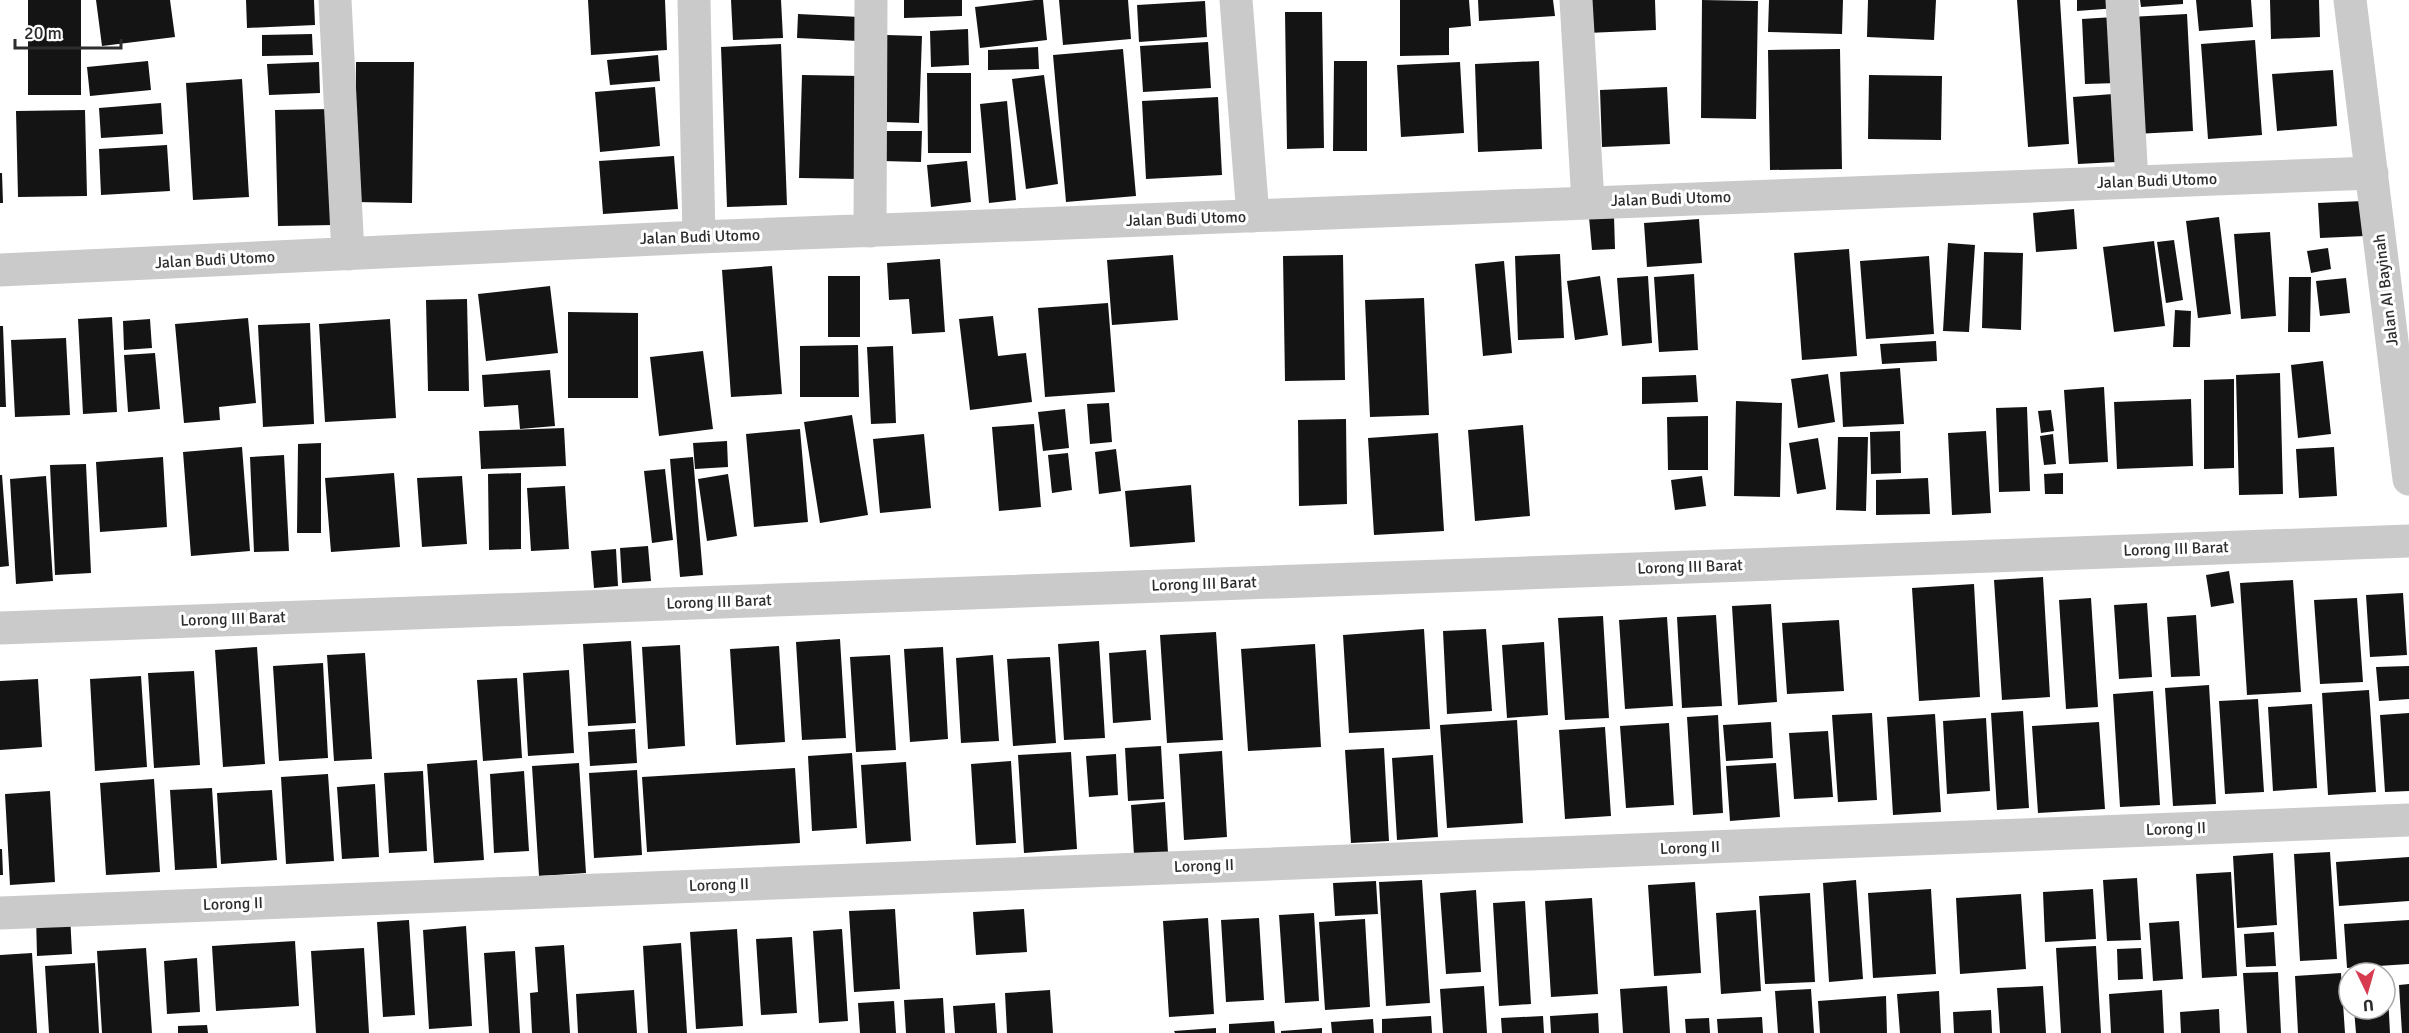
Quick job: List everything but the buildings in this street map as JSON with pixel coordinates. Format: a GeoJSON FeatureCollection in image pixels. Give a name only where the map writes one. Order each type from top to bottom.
{"type":"FeatureCollection","features":[{"type":"Feature","properties":{"kind":"street"},"geometry":{"type":"LineString","coordinates":[[334,0],[348,254]]}},
{"type":"Feature","properties":{"kind":"street"},"geometry":{"type":"LineString","coordinates":[[694,0],[699,237]]}},
{"type":"Feature","properties":{"kind":"street"},"geometry":{"type":"LineString","coordinates":[[870,231],[871,0]]}},
{"type":"Feature","properties":{"kind":"street"},"geometry":{"type":"LineString","coordinates":[[1236,0],[1253,216]]}},
{"type":"Feature","properties":{"kind":"street"},"geometry":{"type":"LineString","coordinates":[[1576,0],[1588,202]]}},
{"type":"Feature","properties":{"kind":"street"},"geometry":{"type":"LineString","coordinates":[[2122,0],[2132,182]]}},
{"type":"Feature","properties":{"kind":"street","name":"Jalan AI Bayinah"},"geometry":{"type":"LineString","coordinates":[[2350,0],[2409,478]]}},
{"type":"Feature","properties":{"kind":"street","name":"Jalan Budi Utomo"},"geometry":{"type":"LineString","coordinates":[[0,270],[699,237],[2372,173]]}},
{"type":"Feature","properties":{"kind":"street","name":"Lorong III Barat"},"geometry":{"type":"LineString","coordinates":[[0,628],[2409,541]]}},
{"type":"Feature","properties":{"kind":"street","name":"Lorong II"},"geometry":{"type":"LineString","coordinates":[[0,913],[2409,820]]}}]}
